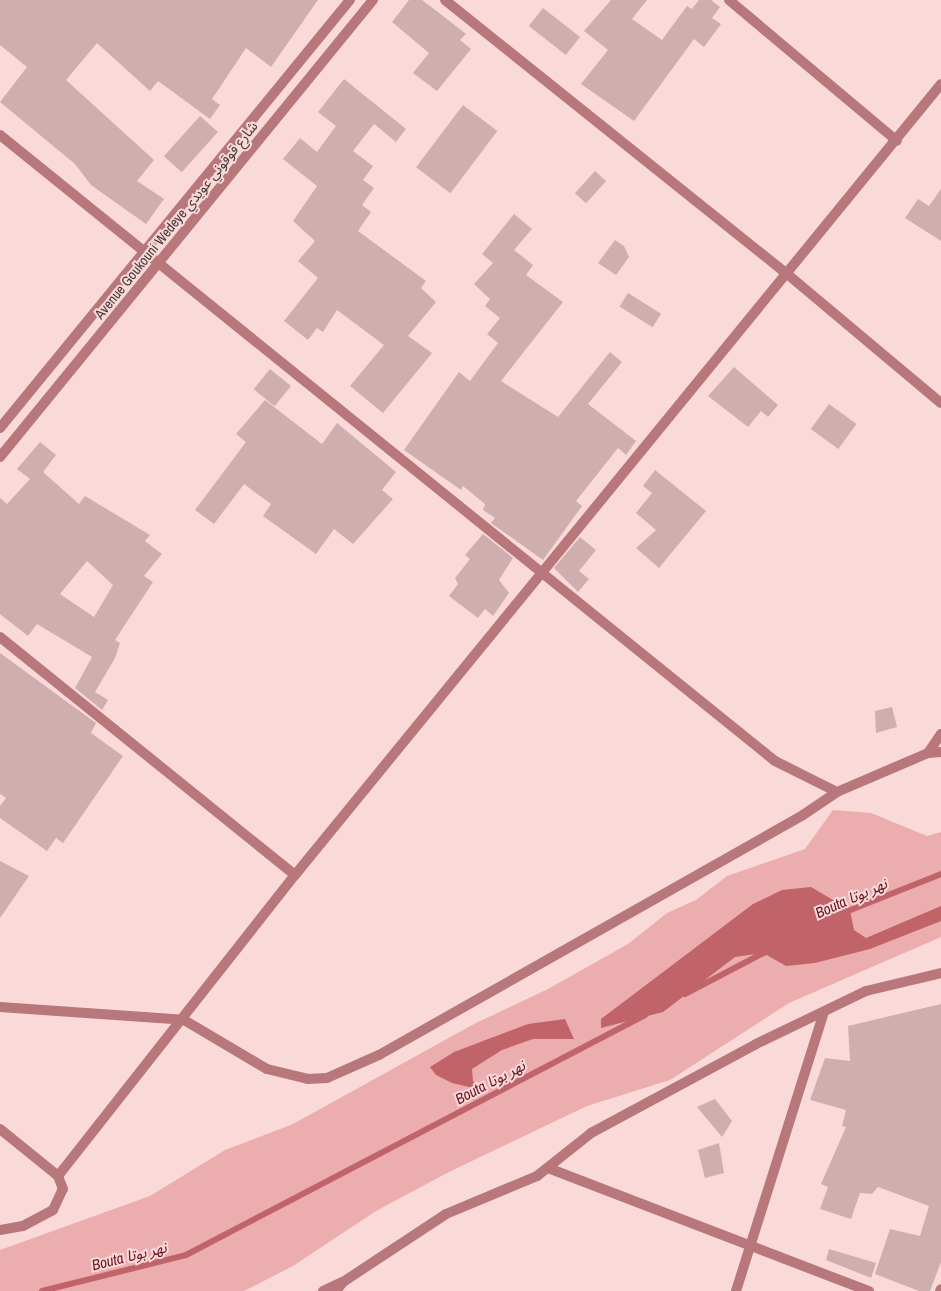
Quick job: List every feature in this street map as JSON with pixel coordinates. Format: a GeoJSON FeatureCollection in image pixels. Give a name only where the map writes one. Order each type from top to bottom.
{"type":"FeatureCollection","features":[{"type":"Feature","properties":{"kind":"street","name":"Avenue Goukouni Wedeye شارع قوقوني عويدي"},"geometry":{"type":"LineString","coordinates":[[0,428],[350,0]]}},
{"type":"Feature","properties":{"kind":"street","name":"Avenue Goukouni Wedeye شارع قوقوني عويدي"},"geometry":{"type":"LineString","coordinates":[[0,457],[374,0]]}},
{"type":"Feature","properties":{"kind":"street"},"geometry":{"type":"LineString","coordinates":[[445,0],[786,273],[941,402]]}},
{"type":"Feature","properties":{"kind":"street"},"geometry":{"type":"LineString","coordinates":[[728,0],[897,141]]}},
{"type":"Feature","properties":{"kind":"street"},"geometry":{"type":"LineString","coordinates":[[58,1176],[184,1020],[295,875],[786,273],[897,141],[941,84]]}},
{"type":"Feature","properties":{"kind":"street"},"geometry":{"type":"LineString","coordinates":[[0,135],[157,265],[775,761],[837,792]]}},
{"type":"Feature","properties":{"kind":"street"},"geometry":{"type":"LineString","coordinates":[[0,637],[295,875]]}},
{"type":"Feature","properties":{"kind":"street"},"geometry":{"type":"LineString","coordinates":[[928,753],[941,734]]}},
{"type":"Feature","properties":{"kind":"street"},"geometry":{"type":"LineString","coordinates":[[0,1007],[184,1020],[267,1069],[292,1077],[327,1078],[379,1055],[803,815],[837,792],[928,753],[941,752]]}},
{"type":"Feature","properties":{"kind":"street"},"geometry":{"type":"LineString","coordinates":[[324,1291],[343,1282],[446,1214],[548,1168],[591,1133],[756,1044],[866,991],[941,973]]}},
{"type":"Feature","properties":{"kind":"street"},"geometry":{"type":"LineString","coordinates":[[736,1291],[752,1247],[824,1012]]}},
{"type":"Feature","properties":{"kind":"street"},"geometry":{"type":"LineString","coordinates":[[0,1129],[58,1176],[62,1188],[53,1210],[23,1226],[0,1230]]}},
{"type":"Feature","properties":{"kind":"street"},"geometry":{"type":"LineString","coordinates":[[548,1168],[870,1291]]}},
{"type":"Feature","properties":{"kind":"street"},"geometry":{"type":"LineString","coordinates":[[336,1291],[343,1282]]}},
{"type":"Feature","properties":{"kind":"shaded area"},"geometry":{"type":"Polygon","coordinates":[[[833,810],[871,813],[927,836],[941,832],[941,937],[789,1003],[670,1080],[587,1106],[447,1173],[376,1211],[293,1266],[244,1291],[0,1291],[0,1250],[150,1196],[225,1150],[293,1124],[474,1024],[548,989],[628,944],[667,913],[696,900],[727,876],[805,849],[833,810]]]}},
{"type":"Feature","properties":{"kind":"shaded area"},"geometry":{"type":"Polygon","coordinates":[[[811,887],[850,910],[854,930],[866,938],[941,906],[941,921],[870,949],[815,963],[786,966],[763,953],[735,957],[663,1012],[601,1028],[601,1019],[753,904],[782,890],[811,887]]]}},
{"type":"Feature","properties":{"kind":"shaded area"},"geometry":{"type":"Polygon","coordinates":[[[565,1019],[574,1039],[533,1039],[502,1050],[472,1069],[473,1081],[482,1090],[452,1083],[436,1075],[430,1067],[454,1052],[528,1024],[565,1019]]]}},
{"type":"Feature","properties":{"kind":"building"},"geometry":{"type":"Polygon","coordinates":[[[0,0],[318,0],[271,67],[246,48],[212,99],[220,105],[210,119],[158,81],[150,91],[97,43],[66,80],[154,160],[137,181],[164,199],[146,224],[91,185],[75,164],[0,102],[27,67],[0,45],[0,0]]]}},
{"type":"Feature","properties":{"kind":"building"},"geometry":{"type":"Polygon","coordinates":[[[409,0],[422,0],[466,34],[460,40],[471,49],[437,91],[413,73],[429,53],[392,22],[409,0]]]}},
{"type":"Feature","properties":{"kind":"building"},"geometry":{"type":"Polygon","coordinates":[[[611,0],[647,0],[632,19],[662,40],[687,6],[692,9],[699,0],[711,0],[720,7],[712,18],[721,24],[704,47],[694,39],[634,121],[581,84],[608,50],[584,31],[611,0]]]}},
{"type":"Feature","properties":{"kind":"building"},"geometry":{"type":"Polygon","coordinates":[[[543,8],[580,37],[566,55],[529,26],[543,8]]]}},
{"type":"Feature","properties":{"kind":"building"},"geometry":{"type":"Polygon","coordinates":[[[344,79],[406,129],[396,142],[374,124],[353,151],[373,166],[363,180],[374,188],[362,205],[371,212],[358,231],[426,281],[421,288],[436,302],[408,336],[432,353],[383,413],[350,386],[384,345],[337,310],[323,332],[317,328],[308,340],[284,321],[318,278],[298,261],[315,241],[293,221],[317,186],[283,159],[300,138],[317,152],[336,126],[318,112],[344,79]]]}},
{"type":"Feature","properties":{"kind":"building"},"geometry":{"type":"Polygon","coordinates":[[[463,105],[497,131],[450,193],[416,167],[463,105]]]}},
{"type":"Feature","properties":{"kind":"building"},"geometry":{"type":"Polygon","coordinates":[[[200,116],[218,132],[182,172],[164,156],[200,116]]]}},
{"type":"Feature","properties":{"kind":"building"},"geometry":{"type":"Polygon","coordinates":[[[595,171],[606,181],[586,203],[575,193],[595,171]]]}},
{"type":"Feature","properties":{"kind":"building"},"geometry":{"type":"Polygon","coordinates":[[[941,189],[941,241],[905,218],[918,199],[929,206],[941,189]]]}},
{"type":"Feature","properties":{"kind":"building"},"geometry":{"type":"Polygon","coordinates":[[[514,214],[532,229],[514,250],[533,265],[526,275],[563,302],[501,381],[558,417],[610,352],[622,362],[588,404],[636,441],[626,455],[618,448],[576,501],[582,506],[543,560],[491,523],[495,518],[483,510],[485,504],[463,486],[461,490],[404,450],[459,372],[470,381],[498,343],[487,334],[500,318],[485,306],[490,299],[474,284],[493,263],[482,254],[514,214]]]}},
{"type":"Feature","properties":{"kind":"building"},"geometry":{"type":"Polygon","coordinates":[[[615,240],[624,246],[629,257],[616,275],[598,263],[615,240]]]}},
{"type":"Feature","properties":{"kind":"building"},"geometry":{"type":"Polygon","coordinates":[[[628,293],[661,314],[653,327],[620,307],[628,293]]]}},
{"type":"Feature","properties":{"kind":"building"},"geometry":{"type":"Polygon","coordinates":[[[734,367],[778,405],[768,417],[761,411],[748,427],[708,396],[734,367]]]}},
{"type":"Feature","properties":{"kind":"building"},"geometry":{"type":"Polygon","coordinates":[[[270,369],[291,386],[275,406],[254,389],[270,369]]]}},
{"type":"Feature","properties":{"kind":"building"},"geometry":{"type":"Polygon","coordinates":[[[265,400],[322,444],[337,423],[396,472],[382,490],[393,499],[353,544],[334,529],[316,554],[263,516],[271,504],[244,484],[214,524],[195,510],[246,442],[236,434],[265,400]]]}},
{"type":"Feature","properties":{"kind":"building"},"geometry":{"type":"Polygon","coordinates":[[[829,404],[857,424],[838,449],[811,429],[829,404]]]}},
{"type":"Feature","properties":{"kind":"building"},"geometry":{"type":"Polygon","coordinates":[[[40,442],[56,455],[43,472],[79,504],[85,496],[150,535],[145,541],[162,554],[144,576],[153,582],[115,640],[120,643],[115,658],[95,692],[108,700],[102,710],[75,688],[92,657],[37,624],[28,636],[0,614],[0,498],[7,504],[30,479],[17,469],[40,442]],[[87,561],[60,594],[94,617],[113,585],[87,561]]]}},
{"type":"Feature","properties":{"kind":"building"},"geometry":{"type":"Polygon","coordinates":[[[655,470],[706,511],[659,568],[636,548],[656,530],[636,513],[652,493],[643,486],[655,470]]]}},
{"type":"Feature","properties":{"kind":"building"},"geometry":{"type":"Polygon","coordinates":[[[483,534],[513,558],[499,580],[509,593],[493,616],[485,609],[478,618],[449,596],[458,584],[455,578],[470,559],[465,555],[483,534]]]}},
{"type":"Feature","properties":{"kind":"building"},"geometry":{"type":"Polygon","coordinates":[[[580,537],[596,550],[579,571],[589,579],[578,592],[554,568],[580,537]]]}},
{"type":"Feature","properties":{"kind":"building"},"geometry":{"type":"Polygon","coordinates":[[[0,653],[96,723],[91,733],[123,756],[63,843],[56,838],[47,851],[0,818],[0,806],[6,798],[0,794],[0,653]]]}},
{"type":"Feature","properties":{"kind":"building"},"geometry":{"type":"Polygon","coordinates":[[[892,707],[897,727],[876,733],[875,711],[892,707]]]}},
{"type":"Feature","properties":{"kind":"building"},"geometry":{"type":"Polygon","coordinates":[[[0,861],[29,876],[0,918],[0,861]]]}},
{"type":"Feature","properties":{"kind":"building"},"geometry":{"type":"Polygon","coordinates":[[[941,1004],[941,1262],[930,1291],[919,1291],[875,1274],[890,1229],[920,1236],[929,1206],[878,1187],[872,1194],[860,1193],[851,1219],[820,1209],[828,1187],[821,1184],[846,1127],[842,1126],[846,1110],[810,1100],[825,1058],[850,1061],[848,1026],[941,1004]]]}},
{"type":"Feature","properties":{"kind":"building"},"geometry":{"type":"Polygon","coordinates":[[[715,1099],[732,1121],[722,1137],[697,1107],[715,1099]]]}},
{"type":"Feature","properties":{"kind":"building"},"geometry":{"type":"Polygon","coordinates":[[[719,1143],[724,1173],[705,1178],[698,1150],[719,1143]]]}},
{"type":"Feature","properties":{"kind":"building"},"geometry":{"type":"Polygon","coordinates":[[[829,1249],[876,1263],[871,1278],[826,1260],[829,1249]]]}},
{"type":"Feature","properties":{"kind":"waterway","name":"Bouta نهر بوتا"},"geometry":{"type":"LineString","coordinates":[[843,913],[941,874]]}},
{"type":"Feature","properties":{"kind":"waterway","name":"Bouta نهر بوتا"},"geometry":{"type":"LineString","coordinates":[[685,994],[769,950]]}},
{"type":"Feature","properties":{"kind":"waterway","name":"Bouta نهر بوتا"},"geometry":{"type":"LineString","coordinates":[[42,1291],[186,1255],[645,1015]]}}]}
